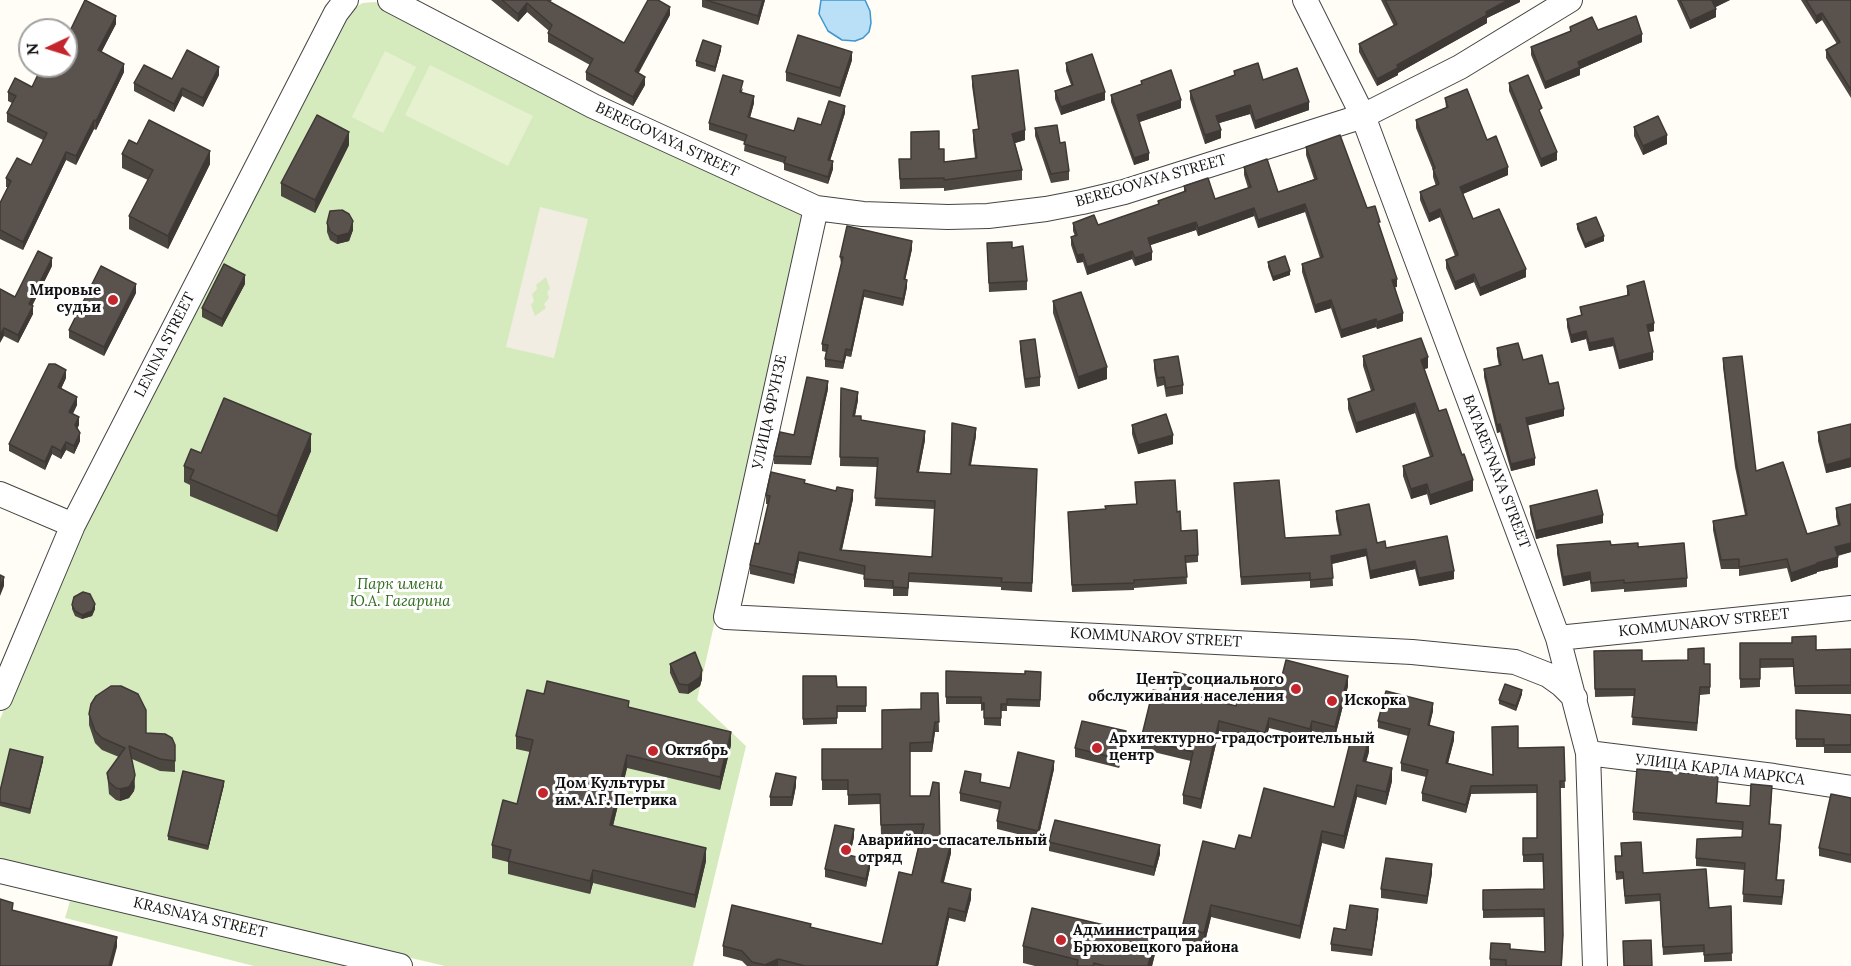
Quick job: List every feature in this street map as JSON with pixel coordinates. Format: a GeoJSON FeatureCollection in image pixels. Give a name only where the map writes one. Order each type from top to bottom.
{"type":"FeatureCollection","features":[{"type":"Feature","properties":{"kind":"street","name":"LENINA STREET"},"geometry":{"type":"LineString","coordinates":[[0,698],[73,525],[336,13],[346,0]]}},
{"type":"Feature","properties":{"kind":"street","name":"BEREGOVAYA STREET"},"geometry":{"type":"LineString","coordinates":[[390,0],[418,7],[593,106],[816,207],[863,214],[948,217],[988,216],[1046,209],[1124,192],[1363,116],[1460,67],[1570,0]]}},
{"type":"Feature","properties":{"kind":"street","name":"BATAREYNAYA STREET"},"geometry":{"type":"LineString","coordinates":[[1305,0],[1363,116],[1558,638],[1588,753],[1595,966]]}},
{"type":"Feature","properties":{"kind":"street","name":"УЛИЦА ФРУНЗЕ"},"geometry":{"type":"LineString","coordinates":[[726,617],[816,207]]}},
{"type":"Feature","properties":{"kind":"street"},"geometry":{"type":"LineString","coordinates":[[0,494],[73,525]]}},
{"type":"Feature","properties":{"kind":"street","name":"KOMMUNAROV STREET"},"geometry":{"type":"LineString","coordinates":[[1558,638],[1851,608]]}},
{"type":"Feature","properties":{"kind":"street","name":"KOMMUNAROV STREET"},"geometry":{"type":"LineString","coordinates":[[726,617],[1265,643],[1480,658],[1515,662],[1535,668],[1562,685],[1575,698]]}},
{"type":"Feature","properties":{"kind":"street","name":"УЛИЦА КАРЛА МАРКСА"},"geometry":{"type":"LineString","coordinates":[[1588,753],[1851,788]]}},
{"type":"Feature","properties":{"kind":"street","name":"KRASNAYA STREET"},"geometry":{"type":"LineString","coordinates":[[0,871],[400,966]]}},
{"type":"Feature","properties":{"kind":"green space","name":"Парк имени Ю.А. Гагарина"},"geometry":{"type":"Polygon","coordinates":[[[375,2],[807,215],[697,700],[746,746],[693,966],[445,966],[0,860],[0,719],[82,529],[351,9],[363,3],[375,2]]]}},
{"type":"Feature","properties":{"kind":"green space"},"geometry":{"type":"Polygon","coordinates":[[[385,51],[416,67],[383,133],[352,117],[385,51]]]}},
{"type":"Feature","properties":{"kind":"green space"},"geometry":{"type":"Polygon","coordinates":[[[430,65],[533,116],[508,166],[405,115],[430,65]]]}},
{"type":"Feature","properties":{"kind":"green space"},"geometry":{"type":"Polygon","coordinates":[[[0,876],[377,966],[254,966],[65,918],[70,901],[0,884],[0,876]]]}},
{"type":"Feature","properties":{"kind":"shaded area"},"geometry":{"type":"Polygon","coordinates":[[[540,207],[588,219],[554,358],[506,347],[540,207]],[[546,277],[536,285],[537,289],[532,294],[534,301],[531,305],[535,316],[546,308],[544,304],[549,298],[547,292],[550,289],[546,277]]]}},
{"type":"Feature","properties":{"kind":"water"},"geometry":{"type":"Polygon","coordinates":[[[821,0],[865,0],[870,11],[869,32],[863,38],[855,41],[842,40],[828,31],[819,14],[821,0]]]}},
{"type":"Feature","properties":{"kind":"building"},"geometry":{"type":"Polygon","coordinates":[[[85,0],[116,16],[98,50],[124,64],[76,156],[66,152],[23,242],[0,230],[0,203],[11,181],[6,178],[17,158],[31,165],[47,133],[7,113],[16,96],[8,92],[15,78],[32,87],[36,78],[78,78],[76,18],[85,0]]]}},
{"type":"Feature","properties":{"kind":"building"},"geometry":{"type":"Polygon","coordinates":[[[502,0],[547,0],[624,43],[648,0],[658,0],[670,7],[635,71],[645,77],[633,97],[586,72],[593,59],[548,33],[552,25],[527,3],[518,14],[502,0]]]}},
{"type":"Feature","properties":{"kind":"building"},"geometry":{"type":"Polygon","coordinates":[[[706,0],[763,0],[758,16],[706,0]]]}},
{"type":"Feature","properties":{"kind":"building"},"geometry":{"type":"Polygon","coordinates":[[[1385,0],[1508,0],[1486,12],[1487,15],[1397,65],[1398,68],[1377,79],[1359,44],[1397,24],[1385,0]]]}},
{"type":"Feature","properties":{"kind":"building"},"geometry":{"type":"Polygon","coordinates":[[[1680,0],[1714,0],[1712,1],[1716,9],[1690,21],[1680,0]]]}},
{"type":"Feature","properties":{"kind":"building"},"geometry":{"type":"Polygon","coordinates":[[[1806,0],[1851,0],[1851,90],[1826,50],[1840,42],[1822,13],[1816,16],[1806,0]]]}},
{"type":"Feature","properties":{"kind":"building"},"geometry":{"type":"Polygon","coordinates":[[[1636,16],[1642,34],[1578,62],[1580,67],[1545,82],[1531,47],[1571,31],[1570,27],[1592,17],[1598,30],[1636,16]]]}},
{"type":"Feature","properties":{"kind":"building"},"geometry":{"type":"Polygon","coordinates":[[[798,35],[852,52],[840,88],[786,72],[798,35]]]}},
{"type":"Feature","properties":{"kind":"building"},"geometry":{"type":"Polygon","coordinates":[[[703,40],[721,46],[715,67],[696,61],[703,40]]]}},
{"type":"Feature","properties":{"kind":"building"},"geometry":{"type":"Polygon","coordinates":[[[187,50],[219,67],[203,98],[182,88],[174,104],[134,83],[144,65],[172,79],[187,50]]]}},
{"type":"Feature","properties":{"kind":"building"},"geometry":{"type":"Polygon","coordinates":[[[1092,54],[1105,92],[1061,107],[1055,91],[1073,85],[1066,63],[1092,54]]]}},
{"type":"Feature","properties":{"kind":"building"},"geometry":{"type":"Polygon","coordinates":[[[1258,63],[1263,80],[1297,68],[1309,102],[1255,121],[1250,105],[1216,116],[1221,130],[1205,135],[1190,91],[1235,75],[1234,71],[1258,63]]]}},
{"type":"Feature","properties":{"kind":"building"},"geometry":{"type":"Polygon","coordinates":[[[1018,70],[1025,130],[1012,134],[1022,170],[944,180],[944,178],[900,179],[899,159],[911,159],[911,132],[939,131],[939,149],[944,149],[944,162],[977,158],[973,130],[979,129],[972,76],[1018,70]]]}},
{"type":"Feature","properties":{"kind":"building"},"geometry":{"type":"Polygon","coordinates":[[[1171,70],[1181,100],[1137,115],[1149,153],[1134,158],[1111,95],[1171,70]]]}},
{"type":"Feature","properties":{"kind":"building"},"geometry":{"type":"Polygon","coordinates":[[[723,75],[743,81],[740,92],[754,96],[748,117],[794,131],[798,118],[821,125],[829,101],[845,106],[828,160],[833,161],[828,177],[784,163],[786,157],[744,144],[747,135],[709,123],[723,75]]]}},
{"type":"Feature","properties":{"kind":"building"},"geometry":{"type":"Polygon","coordinates":[[[1528,75],[1542,108],[1539,110],[1557,152],[1541,159],[1509,83],[1528,75]]]}},
{"type":"Feature","properties":{"kind":"building"},"geometry":{"type":"Polygon","coordinates":[[[1467,89],[1487,140],[1496,136],[1508,167],[1460,187],[1473,219],[1499,209],[1526,269],[1480,288],[1474,274],[1455,282],[1446,260],[1458,255],[1440,209],[1429,214],[1420,192],[1439,184],[1416,120],[1448,107],[1445,98],[1467,89]]]}},
{"type":"Feature","properties":{"kind":"building"},"geometry":{"type":"Polygon","coordinates":[[[317,115],[349,132],[315,200],[281,183],[317,115]]]}},
{"type":"Feature","properties":{"kind":"building"},"geometry":{"type":"Polygon","coordinates":[[[1658,116],[1667,135],[1643,146],[1634,127],[1658,116]]]}},
{"type":"Feature","properties":{"kind":"building"},"geometry":{"type":"Polygon","coordinates":[[[149,120],[210,151],[168,236],[129,216],[153,170],[122,154],[129,140],[137,144],[149,120]]]}},
{"type":"Feature","properties":{"kind":"building"},"geometry":{"type":"Polygon","coordinates":[[[1057,125],[1060,143],[1065,142],[1069,171],[1051,174],[1035,128],[1057,125]]]}},
{"type":"Feature","properties":{"kind":"building"},"geometry":{"type":"Polygon","coordinates":[[[1340,135],[1367,208],[1375,206],[1397,279],[1392,280],[1403,313],[1377,322],[1376,319],[1341,330],[1331,300],[1315,305],[1302,264],[1323,257],[1305,204],[1258,220],[1254,208],[1198,228],[1196,222],[1148,238],[1152,252],[1135,258],[1132,251],[1087,267],[1083,254],[1077,255],[1071,237],[1077,235],[1073,223],[1094,215],[1098,225],[1159,204],[1158,201],[1186,191],[1184,186],[1208,178],[1215,199],[1251,187],[1244,167],[1267,159],[1278,192],[1317,179],[1306,147],[1340,135]]]}},
{"type":"Feature","properties":{"kind":"building"},"geometry":{"type":"Polygon","coordinates":[[[342,210],[349,214],[353,221],[349,233],[337,236],[330,231],[327,223],[330,211],[342,210]]]}},
{"type":"Feature","properties":{"kind":"building"},"geometry":{"type":"Polygon","coordinates":[[[1596,217],[1604,236],[1585,244],[1577,224],[1596,217]]]}},
{"type":"Feature","properties":{"kind":"building"},"geometry":{"type":"Polygon","coordinates":[[[847,226],[912,241],[904,279],[907,280],[903,299],[864,290],[851,350],[846,349],[843,362],[825,359],[828,345],[822,344],[843,257],[840,257],[847,226]]]}},
{"type":"Feature","properties":{"kind":"building"},"geometry":{"type":"Polygon","coordinates":[[[1012,242],[1012,248],[1023,246],[1027,281],[989,283],[987,243],[1012,242]]]}},
{"type":"Feature","properties":{"kind":"building"},"geometry":{"type":"Polygon","coordinates":[[[38,251],[52,258],[29,304],[33,306],[18,335],[4,328],[0,335],[0,289],[15,297],[38,251]]]}},
{"type":"Feature","properties":{"kind":"building"},"geometry":{"type":"Polygon","coordinates":[[[1285,256],[1290,271],[1273,277],[1268,262],[1285,256]]]}},
{"type":"Feature","properties":{"kind":"building"},"geometry":{"type":"Polygon","coordinates":[[[224,264],[245,275],[222,319],[202,308],[224,264]]]}},
{"type":"Feature","properties":{"kind":"building"},"geometry":{"type":"Polygon","coordinates":[[[101,266],[136,284],[104,347],[69,330],[101,266]]]}},
{"type":"Feature","properties":{"kind":"building"},"geometry":{"type":"Polygon","coordinates":[[[1644,281],[1654,323],[1647,325],[1653,352],[1619,361],[1613,338],[1589,343],[1586,331],[1571,335],[1567,319],[1582,315],[1580,307],[1629,295],[1627,286],[1644,281]]]}},
{"type":"Feature","properties":{"kind":"building"},"geometry":{"type":"Polygon","coordinates":[[[1081,292],[1107,367],[1078,377],[1053,301],[1081,292]]]}},
{"type":"Feature","properties":{"kind":"building"},"geometry":{"type":"Polygon","coordinates":[[[1421,338],[1428,357],[1421,360],[1439,411],[1446,409],[1473,480],[1430,495],[1427,484],[1411,489],[1403,466],[1433,456],[1415,403],[1356,423],[1348,399],[1374,390],[1363,356],[1421,338]]]}},
{"type":"Feature","properties":{"kind":"building"},"geometry":{"type":"Polygon","coordinates":[[[1035,339],[1040,377],[1025,379],[1020,341],[1035,339]]]}},
{"type":"Feature","properties":{"kind":"building"},"geometry":{"type":"Polygon","coordinates":[[[1518,343],[1523,360],[1542,355],[1549,384],[1558,382],[1564,409],[1526,418],[1535,458],[1511,464],[1500,424],[1497,425],[1484,369],[1501,365],[1497,348],[1518,343]]]}},
{"type":"Feature","properties":{"kind":"building"},"geometry":{"type":"Polygon","coordinates":[[[1178,356],[1183,385],[1166,388],[1164,377],[1157,378],[1154,360],[1178,356]]]}},
{"type":"Feature","properties":{"kind":"building"},"geometry":{"type":"Polygon","coordinates":[[[1742,356],[1756,471],[1783,462],[1807,534],[1840,525],[1836,508],[1851,504],[1851,543],[1835,547],[1838,557],[1791,573],[1787,559],[1739,567],[1739,559],[1721,560],[1713,521],[1747,515],[1735,457],[1723,358],[1742,356]]]}},
{"type":"Feature","properties":{"kind":"building"},"geometry":{"type":"Polygon","coordinates":[[[49,364],[55,364],[66,370],[58,387],[77,397],[69,412],[79,417],[75,425],[80,433],[74,446],[66,442],[61,451],[52,446],[45,462],[9,444],[49,364]]]}},
{"type":"Feature","properties":{"kind":"building"},"geometry":{"type":"Polygon","coordinates":[[[807,377],[828,381],[811,457],[774,456],[780,432],[794,435],[807,377]]]}},
{"type":"Feature","properties":{"kind":"building"},"geometry":{"type":"Polygon","coordinates":[[[841,388],[858,392],[853,416],[861,416],[861,420],[925,431],[917,472],[951,474],[952,423],[976,428],[969,465],[1037,469],[1032,583],[1001,582],[1002,578],[909,573],[908,588],[893,587],[893,581],[864,579],[865,566],[799,552],[794,575],[750,565],[755,543],[759,544],[770,496],[766,495],[771,472],[805,480],[804,483],[836,491],[837,487],[853,490],[840,550],[932,557],[935,501],[875,498],[878,458],[840,457],[841,388]]]}},
{"type":"Feature","properties":{"kind":"building"},"geometry":{"type":"Polygon","coordinates":[[[224,398],[311,434],[277,516],[190,479],[194,470],[184,466],[191,449],[201,453],[224,398]]]}},
{"type":"Feature","properties":{"kind":"building"},"geometry":{"type":"Polygon","coordinates":[[[1166,414],[1173,435],[1138,445],[1132,425],[1166,414]]]}},
{"type":"Feature","properties":{"kind":"building"},"geometry":{"type":"Polygon","coordinates":[[[1851,424],[1851,458],[1826,465],[1818,432],[1851,424]]]}},
{"type":"Feature","properties":{"kind":"building"},"geometry":{"type":"Polygon","coordinates":[[[1175,480],[1181,531],[1197,530],[1198,555],[1185,556],[1187,577],[1134,580],[1134,583],[1072,585],[1068,512],[1137,504],[1135,482],[1175,480]]]}},
{"type":"Feature","properties":{"kind":"building"},"geometry":{"type":"Polygon","coordinates":[[[1279,480],[1285,538],[1341,535],[1336,511],[1369,504],[1377,543],[1385,541],[1386,548],[1447,536],[1454,571],[1419,578],[1415,561],[1370,571],[1366,549],[1331,556],[1333,578],[1310,580],[1310,573],[1241,577],[1234,483],[1279,480]]]}},
{"type":"Feature","properties":{"kind":"building"},"geometry":{"type":"Polygon","coordinates":[[[1597,490],[1603,515],[1536,531],[1530,506],[1597,490]]]}},
{"type":"Feature","properties":{"kind":"building"},"geometry":{"type":"Polygon","coordinates":[[[1610,541],[1611,545],[1638,543],[1638,547],[1684,543],[1687,578],[1591,583],[1590,572],[1563,577],[1557,545],[1610,541]]]}},
{"type":"Feature","properties":{"kind":"building"},"geometry":{"type":"Polygon","coordinates":[[[0,575],[4,577],[0,588],[0,575]]]}},
{"type":"Feature","properties":{"kind":"building"},"geometry":{"type":"Polygon","coordinates":[[[83,592],[90,594],[95,604],[92,611],[82,615],[75,611],[72,605],[74,597],[83,592]]]}},
{"type":"Feature","properties":{"kind":"building"},"geometry":{"type":"Polygon","coordinates":[[[1816,636],[1816,650],[1851,649],[1851,685],[1795,686],[1793,659],[1760,659],[1760,679],[1740,679],[1740,643],[1792,643],[1792,637],[1816,636]]]}},
{"type":"Feature","properties":{"kind":"building"},"geometry":{"type":"Polygon","coordinates":[[[1704,648],[1704,664],[1710,664],[1710,687],[1700,687],[1697,723],[1632,717],[1635,689],[1595,689],[1594,651],[1642,650],[1642,661],[1688,660],[1688,649],[1704,648]]]}},
{"type":"Feature","properties":{"kind":"building"},"geometry":{"type":"Polygon","coordinates":[[[695,652],[702,670],[700,677],[688,685],[679,684],[670,664],[695,652]]]}},
{"type":"Feature","properties":{"kind":"building"},"geometry":{"type":"Polygon","coordinates":[[[1286,660],[1348,676],[1335,727],[1312,721],[1310,729],[1269,718],[1265,733],[1219,721],[1201,799],[1183,795],[1193,752],[1141,739],[1153,690],[1169,693],[1174,672],[1192,676],[1188,694],[1236,706],[1239,694],[1252,697],[1257,678],[1280,684],[1286,660]]]}},
{"type":"Feature","properties":{"kind":"building"},"geometry":{"type":"Polygon","coordinates":[[[946,671],[1025,674],[1025,671],[1041,672],[1040,700],[1007,699],[1007,704],[1001,704],[1001,718],[984,718],[984,703],[981,703],[981,697],[946,697],[946,671]]]}},
{"type":"Feature","properties":{"kind":"building"},"geometry":{"type":"Polygon","coordinates":[[[803,676],[836,676],[837,687],[866,687],[866,706],[837,706],[837,718],[803,719],[803,676]]]}},
{"type":"Feature","properties":{"kind":"building"},"geometry":{"type":"Polygon","coordinates":[[[547,681],[629,701],[628,707],[731,732],[720,777],[627,755],[610,825],[706,848],[695,895],[593,870],[590,881],[508,861],[511,850],[492,845],[503,800],[517,804],[533,740],[516,736],[527,690],[544,694],[547,681]]]}},
{"type":"Feature","properties":{"kind":"building"},"geometry":{"type":"Polygon","coordinates":[[[1505,684],[1522,690],[1516,706],[1499,700],[1505,684]]]}},
{"type":"Feature","properties":{"kind":"building"},"geometry":{"type":"Polygon","coordinates":[[[111,686],[121,686],[138,694],[146,710],[146,733],[165,734],[172,738],[175,745],[175,761],[160,759],[129,746],[135,775],[129,787],[120,789],[109,782],[107,773],[125,748],[102,738],[95,731],[89,714],[96,696],[111,686]]]}},
{"type":"Feature","properties":{"kind":"building"},"geometry":{"type":"Polygon","coordinates":[[[1386,691],[1433,703],[1428,725],[1454,732],[1446,763],[1493,775],[1492,727],[1518,726],[1518,748],[1564,747],[1565,781],[1560,781],[1563,935],[1561,966],[1506,966],[1506,960],[1490,959],[1491,943],[1510,944],[1510,949],[1545,952],[1544,909],[1483,910],[1483,890],[1544,889],[1543,854],[1523,855],[1523,838],[1537,838],[1537,785],[1471,786],[1466,805],[1422,793],[1428,770],[1401,763],[1410,729],[1378,721],[1386,691]]]}},
{"type":"Feature","properties":{"kind":"building"},"geometry":{"type":"Polygon","coordinates":[[[921,693],[938,693],[939,722],[935,722],[932,742],[910,743],[910,796],[930,796],[933,782],[939,783],[940,841],[951,843],[941,882],[971,889],[965,912],[949,908],[936,966],[805,966],[778,959],[765,965],[752,962],[742,951],[723,946],[732,905],[882,944],[899,872],[912,875],[924,824],[881,825],[880,794],[848,795],[848,780],[822,780],[822,749],[882,749],[882,710],[921,709],[921,693]]]}},
{"type":"Feature","properties":{"kind":"building"},"geometry":{"type":"Polygon","coordinates":[[[1796,710],[1851,715],[1851,745],[1824,745],[1824,739],[1796,739],[1796,710]]]}},
{"type":"Feature","properties":{"kind":"building"},"geometry":{"type":"Polygon","coordinates":[[[1082,721],[1126,731],[1119,759],[1075,748],[1082,721]]]}},
{"type":"Feature","properties":{"kind":"building"},"geometry":{"type":"Polygon","coordinates":[[[1352,735],[1369,739],[1363,761],[1392,768],[1386,792],[1357,785],[1344,836],[1322,831],[1300,926],[1211,905],[1204,933],[1182,928],[1203,841],[1235,849],[1239,835],[1251,838],[1264,788],[1334,807],[1352,735]]]}},
{"type":"Feature","properties":{"kind":"building"},"geometry":{"type":"Polygon","coordinates":[[[10,749],[43,757],[30,809],[0,802],[0,791],[10,749]]]}},
{"type":"Feature","properties":{"kind":"building"},"geometry":{"type":"Polygon","coordinates":[[[1018,752],[1054,761],[1038,831],[997,821],[1001,802],[960,793],[965,771],[981,774],[980,782],[1010,788],[1018,752]]]}},
{"type":"Feature","properties":{"kind":"building"},"geometry":{"type":"Polygon","coordinates":[[[1637,769],[1718,776],[1716,803],[1750,806],[1751,784],[1772,786],[1769,824],[1781,825],[1776,880],[1784,880],[1782,897],[1743,894],[1745,863],[1696,858],[1697,839],[1742,837],[1743,822],[1633,812],[1637,769]]]}},
{"type":"Feature","properties":{"kind":"building"},"geometry":{"type":"Polygon","coordinates":[[[183,771],[224,781],[208,846],[168,836],[183,771]]]}},
{"type":"Feature","properties":{"kind":"building"},"geometry":{"type":"Polygon","coordinates":[[[776,773],[796,777],[792,797],[770,797],[776,773]]]}},
{"type":"Feature","properties":{"kind":"building"},"geometry":{"type":"Polygon","coordinates":[[[1831,794],[1851,798],[1851,855],[1819,848],[1831,794]]]}},
{"type":"Feature","properties":{"kind":"building"},"geometry":{"type":"Polygon","coordinates":[[[1055,820],[1160,845],[1154,867],[1049,842],[1055,820]]]}},
{"type":"Feature","properties":{"kind":"building"},"geometry":{"type":"Polygon","coordinates":[[[835,825],[854,829],[848,855],[870,860],[866,879],[825,869],[835,825]]]}},
{"type":"Feature","properties":{"kind":"building"},"geometry":{"type":"Polygon","coordinates":[[[1641,842],[1643,873],[1706,869],[1709,908],[1731,906],[1732,953],[1704,955],[1704,945],[1663,947],[1660,894],[1625,896],[1623,872],[1616,872],[1615,856],[1622,856],[1621,843],[1641,842]]]}},
{"type":"Feature","properties":{"kind":"building"},"geometry":{"type":"Polygon","coordinates":[[[1386,858],[1432,864],[1427,896],[1381,889],[1386,858]]]}},
{"type":"Feature","properties":{"kind":"building"},"geometry":{"type":"Polygon","coordinates":[[[0,899],[13,903],[12,910],[117,937],[109,966],[0,966],[0,899]]]}},
{"type":"Feature","properties":{"kind":"building"},"geometry":{"type":"Polygon","coordinates":[[[1350,905],[1378,909],[1372,950],[1331,944],[1334,928],[1346,930],[1350,905]]]}},
{"type":"Feature","properties":{"kind":"building"},"geometry":{"type":"Polygon","coordinates":[[[1032,908],[1155,937],[1148,966],[1105,966],[1094,963],[1093,966],[1077,966],[1078,960],[1023,946],[1032,908]]]}},
{"type":"Feature","properties":{"kind":"building"},"geometry":{"type":"Polygon","coordinates":[[[1651,940],[1652,966],[1624,966],[1623,941],[1651,940]]]}},
{"type":"Feature","properties":{"kind":"place","name":"Мировые судьи"},"geometry":{"type":"Point","coordinates":[113,300]}},
{"type":"Feature","properties":{"kind":"place","name":"Центр социального обслуживания населения"},"geometry":{"type":"Point","coordinates":[1296,689]}},
{"type":"Feature","properties":{"kind":"place","name":"Искорка"},"geometry":{"type":"Point","coordinates":[1332,701]}},
{"type":"Feature","properties":{"kind":"place","name":"Архитектурно-градостроительный центр"},"geometry":{"type":"Point","coordinates":[1097,748]}},
{"type":"Feature","properties":{"kind":"place","name":"Октябрь"},"geometry":{"type":"Point","coordinates":[653,751]}},
{"type":"Feature","properties":{"kind":"place","name":"Дом Культуры им. А.Г. Петрика"},"geometry":{"type":"Point","coordinates":[543,793]}},
{"type":"Feature","properties":{"kind":"place","name":"Аварийно-спасательный отряд"},"geometry":{"type":"Point","coordinates":[846,850]}},
{"type":"Feature","properties":{"kind":"place","name":"Администрация Брюховецкого района"},"geometry":{"type":"Point","coordinates":[1061,940]}}]}
